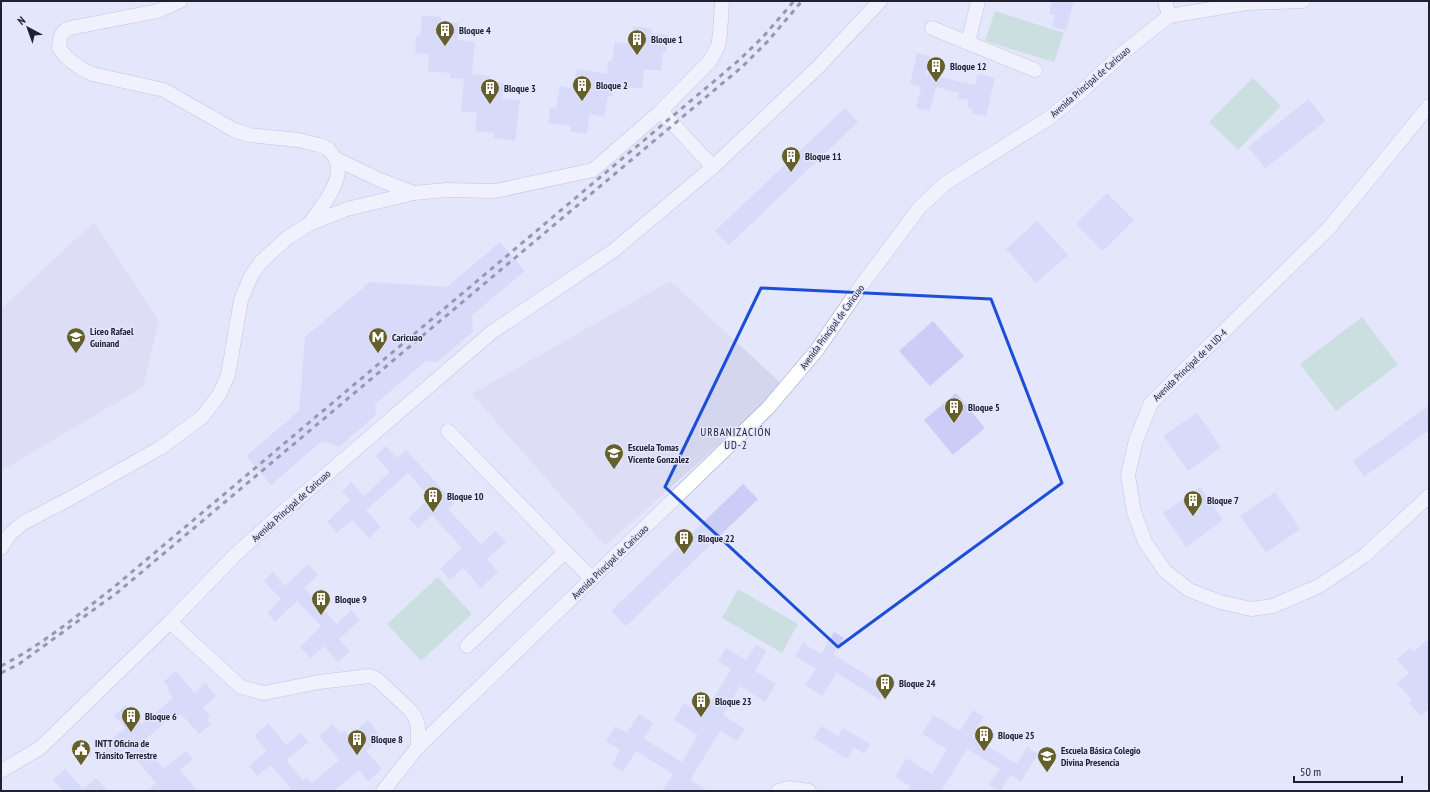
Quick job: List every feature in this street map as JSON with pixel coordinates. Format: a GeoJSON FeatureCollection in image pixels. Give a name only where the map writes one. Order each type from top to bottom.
{"type":"FeatureCollection","features":[{"type":"Feature","properties":{"kind":"street"},"geometry":{"type":"LineString","coordinates":[[180,1],[158,11],[70,28],[63,31],[60,38],[59,48],[68,59],[81,69],[92,74],[164,90],[234,130],[249,135],[298,140],[319,145],[328,149],[339,167],[336,180],[328,196],[309,224]]}},
{"type":"Feature","properties":{"kind":"street"},"geometry":{"type":"LineString","coordinates":[[1,548],[9,535],[23,523],[70,499],[160,448],[202,417],[218,395],[228,375],[241,300],[251,276],[271,252],[287,238],[309,224],[347,209],[414,193],[446,190],[495,191],[593,170],[661,111],[710,61],[718,46],[722,1]]}},
{"type":"Feature","properties":{"kind":"street","name":"Avenida Principal de Caricuao"},"geometry":{"type":"LineString","coordinates":[[1,771],[40,748],[170,622],[236,554],[284,510],[492,332],[614,252],[713,167],[818,67],[880,1]]}},
{"type":"Feature","properties":{"kind":"street"},"geometry":{"type":"LineString","coordinates":[[968,43],[978,1]]}},
{"type":"Feature","properties":{"kind":"street"},"geometry":{"type":"LineString","coordinates":[[1165,1],[1169,16]]}},
{"type":"Feature","properties":{"kind":"street","name":"Avenida Principal de Caricuao"},"geometry":{"type":"LineString","coordinates":[[383,791],[418,747],[768,408],[817,350],[920,207],[934,193],[952,179],[1049,118],[1082,91],[1125,51],[1169,16],[1247,3],[1303,1]]}},
{"type":"Feature","properties":{"kind":"street"},"geometry":{"type":"LineString","coordinates":[[932,28],[1035,70]]}},
{"type":"Feature","properties":{"kind":"street","name":"Avenida Principal de la UD-4"},"geometry":{"type":"LineString","coordinates":[[1429,106],[1329,228],[1151,403],[1136,440],[1128,475],[1134,512],[1145,542],[1166,571],[1188,590],[1220,602],[1251,609],[1272,606],[1319,586],[1364,556],[1429,496]]}},
{"type":"Feature","properties":{"kind":"street"},"geometry":{"type":"LineString","coordinates":[[661,111],[713,167]]}},
{"type":"Feature","properties":{"kind":"street"},"geometry":{"type":"LineString","coordinates":[[336,160],[380,180],[414,193]]}},
{"type":"Feature","properties":{"kind":"street"},"geometry":{"type":"LineString","coordinates":[[448,431],[592,579]]}},
{"type":"Feature","properties":{"kind":"street"},"geometry":{"type":"LineString","coordinates":[[467,646],[565,552]]}},
{"type":"Feature","properties":{"kind":"street"},"geometry":{"type":"LineString","coordinates":[[170,622],[241,687],[247,690],[264,693],[319,682],[370,676],[378,680],[413,714],[418,726],[418,747]]}},
{"type":"Feature","properties":{"kind":"street"},"geometry":{"type":"LineString","coordinates":[[778,791],[789,788],[810,791]]}},
{"type":"Feature","properties":{"kind":"highlighted area"},"geometry":{"type":"Polygon","coordinates":[[[761,288],[991,299],[1062,483],[838,647],[665,487],[761,288]]]}},
{"type":"Feature","properties":{"kind":"shaded area","name":"Liceo Rafael Guinand"},"geometry":{"type":"Polygon","coordinates":[[[94,222],[159,321],[143,387],[1,471],[1,309],[94,222]]]}},
{"type":"Feature","properties":{"kind":"shaded area","name":"Escuela Tomas Vicente Gonzalez"},"geometry":{"type":"Polygon","coordinates":[[[670,281],[784,386],[605,546],[472,394],[670,281]]]}},
{"type":"Feature","properties":{"kind":"green space"},"geometry":{"type":"Polygon","coordinates":[[[995,11],[1064,33],[1054,62],[985,41],[995,11]]]}},
{"type":"Feature","properties":{"kind":"green space"},"geometry":{"type":"Polygon","coordinates":[[[1253,78],[1281,106],[1238,150],[1209,122],[1253,78]]]}},
{"type":"Feature","properties":{"kind":"green space"},"geometry":{"type":"Polygon","coordinates":[[[1362,317],[1398,365],[1336,411],[1300,364],[1362,317]]]}},
{"type":"Feature","properties":{"kind":"green space"},"geometry":{"type":"Polygon","coordinates":[[[438,577],[472,614],[421,661],[387,624],[438,577]]]}},
{"type":"Feature","properties":{"kind":"green space"},"geometry":{"type":"Polygon","coordinates":[[[738,589],[798,624],[782,653],[722,618],[738,589]]]}},
{"type":"Feature","properties":{"kind":"building"},"geometry":{"type":"Polygon","coordinates":[[[1052,1],[1074,1],[1066,30],[1052,27],[1055,15],[1049,14],[1052,1]]]}},
{"type":"Feature","properties":{"kind":"building"},"geometry":{"type":"Polygon","coordinates":[[[422,16],[441,17],[441,21],[459,23],[458,40],[475,42],[472,74],[490,76],[489,81],[504,83],[502,98],[520,100],[515,141],[493,138],[494,133],[475,131],[477,113],[461,111],[464,79],[450,78],[450,73],[428,71],[429,54],[415,53],[416,36],[420,36],[422,16]]]}},
{"type":"Feature","properties":{"kind":"building"},"geometry":{"type":"Polygon","coordinates":[[[633,26],[652,29],[651,33],[669,35],[666,52],[663,51],[661,71],[644,69],[642,89],[614,86],[612,96],[608,96],[604,117],[590,114],[587,134],[570,131],[571,126],[548,123],[550,108],[556,109],[560,86],[573,89],[577,69],[607,74],[608,61],[612,61],[615,42],[631,44],[633,26]]]}},
{"type":"Feature","properties":{"kind":"building","name":"Bloque 12"},"geometry":{"type":"Polygon","coordinates":[[[917,53],[930,56],[926,74],[975,85],[978,74],[995,78],[986,116],[972,113],[973,108],[967,107],[969,100],[958,98],[959,93],[936,87],[930,111],[916,108],[921,87],[910,84],[917,53]]]}},
{"type":"Feature","properties":{"kind":"building"},"geometry":{"type":"Polygon","coordinates":[[[1309,99],[1326,121],[1265,168],[1248,147],[1309,99]]]}},
{"type":"Feature","properties":{"kind":"building","name":"Bloque 11"},"geometry":{"type":"Polygon","coordinates":[[[845,108],[858,122],[729,245],[715,231],[845,108]]]}},
{"type":"Feature","properties":{"kind":"building"},"geometry":{"type":"Polygon","coordinates":[[[1107,193],[1134,220],[1103,251],[1076,224],[1107,193]]]}},
{"type":"Feature","properties":{"kind":"building"},"geometry":{"type":"Polygon","coordinates":[[[1037,221],[1068,255],[1036,283],[1006,249],[1037,221]]]}},
{"type":"Feature","properties":{"kind":"building"},"geometry":{"type":"Polygon","coordinates":[[[500,242],[525,271],[472,315],[473,332],[437,362],[426,361],[375,404],[376,415],[339,447],[322,441],[271,485],[246,456],[299,411],[305,337],[370,282],[447,287],[500,242]]]}},
{"type":"Feature","properties":{"kind":"building"},"geometry":{"type":"Polygon","coordinates":[[[933,321],[964,356],[930,386],[899,351],[933,321]]]}},
{"type":"Feature","properties":{"kind":"building","name":"Bloque 5"},"geometry":{"type":"Polygon","coordinates":[[[956,393],[985,428],[953,455],[924,420],[956,393]]]}},
{"type":"Feature","properties":{"kind":"building"},"geometry":{"type":"Polygon","coordinates":[[[1429,405],[1429,430],[1364,477],[1353,461],[1429,405]]]}},
{"type":"Feature","properties":{"kind":"building"},"geometry":{"type":"Polygon","coordinates":[[[1197,413],[1221,447],[1188,471],[1163,436],[1197,413]]]}},
{"type":"Feature","properties":{"kind":"building","name":"Bloque 10"},"geometry":{"type":"Polygon","coordinates":[[[386,446],[397,458],[406,450],[455,503],[448,509],[481,544],[495,531],[506,542],[487,559],[498,572],[481,588],[463,568],[450,580],[440,569],[462,548],[432,515],[418,528],[408,518],[430,498],[408,473],[366,510],[381,527],[369,538],[352,520],[337,533],[327,522],[350,500],[342,491],[351,482],[364,496],[390,472],[375,456],[386,446]]]}},
{"type":"Feature","properties":{"kind":"building","name":"Bloque 22"},"geometry":{"type":"Polygon","coordinates":[[[743,484],[758,499],[626,626],[611,611],[743,484]]]}},
{"type":"Feature","properties":{"kind":"building","name":"Bloque 7"},"geometry":{"type":"Polygon","coordinates":[[[1200,487],[1223,520],[1186,547],[1163,513],[1200,487]]]}},
{"type":"Feature","properties":{"kind":"building"},"geometry":{"type":"Polygon","coordinates":[[[1275,492],[1300,529],[1266,553],[1240,516],[1275,492]]]}},
{"type":"Feature","properties":{"kind":"building","name":"Bloque 9"},"geometry":{"type":"Polygon","coordinates":[[[308,564],[318,575],[304,588],[337,624],[351,610],[360,620],[339,639],[350,651],[338,662],[324,646],[311,658],[300,647],[321,626],[297,601],[275,622],[267,613],[281,599],[264,581],[273,572],[285,586],[308,564]]]}},
{"type":"Feature","properties":{"kind":"building"},"geometry":{"type":"Polygon","coordinates":[[[834,632],[844,638],[833,654],[887,688],[880,700],[837,673],[822,696],[805,685],[816,669],[795,656],[803,643],[821,654],[834,632]]]}},
{"type":"Feature","properties":{"kind":"building"},"geometry":{"type":"Polygon","coordinates":[[[1429,638],[1429,709],[1421,716],[1409,703],[1412,700],[1397,683],[1409,673],[1397,659],[1410,648],[1414,652],[1429,638]]]}},
{"type":"Feature","properties":{"kind":"building","name":"Bloque 23"},"geometry":{"type":"Polygon","coordinates":[[[756,645],[767,651],[755,671],[776,684],[765,702],[740,686],[723,715],[745,729],[737,741],[720,731],[690,780],[709,791],[662,791],[673,774],[636,751],[623,772],[612,765],[620,750],[606,741],[615,726],[627,733],[639,714],[653,723],[644,739],[682,762],[698,735],[674,720],[684,703],[703,715],[731,669],[718,661],[726,648],[746,660],[756,645]]]}},
{"type":"Feature","properties":{"kind":"building","name":"Bloque 6"},"geometry":{"type":"Polygon","coordinates":[[[176,671],[194,693],[206,683],[216,696],[203,708],[210,716],[207,718],[211,724],[199,734],[181,714],[174,720],[172,717],[141,743],[164,769],[186,751],[193,759],[180,770],[198,791],[146,791],[156,783],[126,748],[113,759],[102,747],[125,728],[114,715],[126,705],[142,724],[173,698],[167,690],[169,688],[164,681],[176,671]]]}},
{"type":"Feature","properties":{"kind":"building","name":"Bloque 25"},"geometry":{"type":"Polygon","coordinates":[[[973,710],[984,717],[972,737],[1017,764],[1027,747],[1038,754],[1021,781],[1010,775],[1001,791],[998,791],[989,785],[1000,769],[967,749],[941,791],[907,791],[910,786],[895,777],[906,758],[932,774],[947,749],[922,734],[933,715],[960,731],[973,710]]]}},
{"type":"Feature","properties":{"kind":"building","name":"Bloque 8"},"geometry":{"type":"Polygon","coordinates":[[[368,720],[379,734],[370,741],[373,745],[366,751],[382,769],[368,781],[359,770],[334,791],[289,791],[291,789],[271,765],[257,776],[249,766],[267,751],[254,736],[268,723],[286,745],[301,733],[309,742],[286,760],[303,780],[307,777],[312,783],[339,760],[319,736],[333,724],[340,733],[344,730],[349,736],[368,720]]]}},
{"type":"Feature","properties":{"kind":"building"},"geometry":{"type":"Polygon","coordinates":[[[821,726],[838,736],[843,728],[870,744],[864,754],[854,747],[847,759],[814,738],[821,726]]]}},
{"type":"Feature","properties":{"kind":"building"},"geometry":{"type":"Polygon","coordinates":[[[65,769],[83,789],[96,778],[108,791],[63,791],[53,780],[65,769]]]}},
{"type":"Feature","properties":{"kind":"railway"},"geometry":{"type":"LineString","coordinates":[[1,666],[31,649],[114,587],[738,61],[763,37],[794,1]]}},
{"type":"Feature","properties":{"kind":"railway"},"geometry":{"type":"LineString","coordinates":[[1,673],[19,664],[118,592],[743,66],[768,41],[802,1]]}},
{"type":"Feature","properties":{"kind":"place","name":"Bloque 4"},"geometry":{"type":"Point","coordinates":[445,47]}},
{"type":"Feature","properties":{"kind":"place","name":"Bloque 1"},"geometry":{"type":"Point","coordinates":[637,56]}},
{"type":"Feature","properties":{"kind":"place","name":"Bloque 12"},"geometry":{"type":"Point","coordinates":[936,83]}},
{"type":"Feature","properties":{"kind":"place","name":"Bloque 2"},"geometry":{"type":"Point","coordinates":[582,102]}},
{"type":"Feature","properties":{"kind":"place","name":"Bloque 3"},"geometry":{"type":"Point","coordinates":[490,105]}},
{"type":"Feature","properties":{"kind":"place","name":"Bloque 11"},"geometry":{"type":"Point","coordinates":[791,173]}},
{"type":"Feature","properties":{"kind":"place","name":"Liceo Rafael Guinand"},"geometry":{"type":"Point","coordinates":[76,354]}},
{"type":"Feature","properties":{"kind":"place","name":"Caricuao"},"geometry":{"type":"Point","coordinates":[378,354]}},
{"type":"Feature","properties":{"kind":"place","name":"Bloque 5"},"geometry":{"type":"Point","coordinates":[954,424]}},
{"type":"Feature","properties":{"kind":"place","name":"Escuela Tomas Vicente Gonzalez"},"geometry":{"type":"Point","coordinates":[614,470]}},
{"type":"Feature","properties":{"kind":"place","name":"Bloque 10"},"geometry":{"type":"Point","coordinates":[433,513]}},
{"type":"Feature","properties":{"kind":"place","name":"Bloque 7"},"geometry":{"type":"Point","coordinates":[1193,517]}},
{"type":"Feature","properties":{"kind":"place","name":"Bloque 22"},"geometry":{"type":"Point","coordinates":[684,555]}},
{"type":"Feature","properties":{"kind":"place","name":"Bloque 9"},"geometry":{"type":"Point","coordinates":[321,616]}},
{"type":"Feature","properties":{"kind":"place","name":"Bloque 24"},"geometry":{"type":"Point","coordinates":[885,700]}},
{"type":"Feature","properties":{"kind":"place","name":"Bloque 23"},"geometry":{"type":"Point","coordinates":[701,718]}},
{"type":"Feature","properties":{"kind":"place","name":"Bloque 6"},"geometry":{"type":"Point","coordinates":[131,733]}},
{"type":"Feature","properties":{"kind":"place","name":"Bloque 25"},"geometry":{"type":"Point","coordinates":[984,752]}},
{"type":"Feature","properties":{"kind":"place","name":"Bloque 8"},"geometry":{"type":"Point","coordinates":[357,756]}},
{"type":"Feature","properties":{"kind":"place","name":"INTT Oficina de Tránsito Terrestre"},"geometry":{"type":"Point","coordinates":[81,766]}},
{"type":"Feature","properties":{"kind":"place","name":"Escuela Básica Colegio Divina Presencia"},"geometry":{"type":"Point","coordinates":[1047,773]}},
{"type":"Feature","properties":{"kind":"district","name":"URBANIZACIÓN UD-2"},"geometry":{"type":"Point","coordinates":[736,438]}}]}
